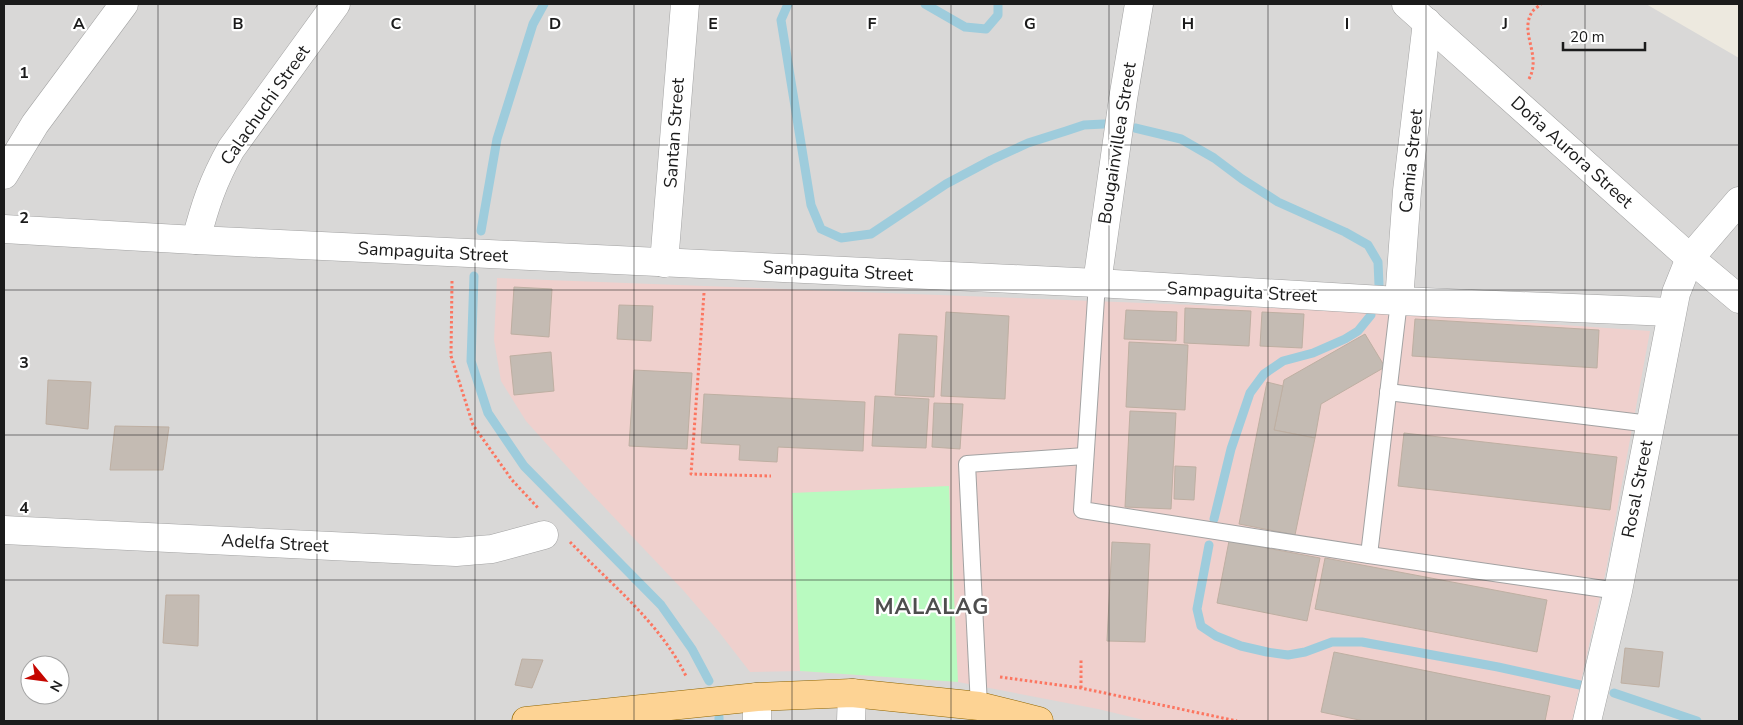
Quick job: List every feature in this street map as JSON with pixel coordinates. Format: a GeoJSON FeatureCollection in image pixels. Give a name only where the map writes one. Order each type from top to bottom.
{"type":"FeatureCollection","features":[{"type":"Feature","properties":{"kind":"main road"},"geometry":{"type":"LineString","coordinates":[[526,721],[696,704],[757,709],[852,693],[979,706],[1039,721]]}},
{"type":"Feature","properties":{"kind":"street"},"geometry":{"type":"LineString","coordinates":[[4,175],[35,124],[124,4]]}},
{"type":"Feature","properties":{"kind":"street","name":"Calachuchi Street"},"geometry":{"type":"LineString","coordinates":[[196,240],[204,206],[217,174],[231,149],[336,4]]}},
{"type":"Feature","properties":{"kind":"street","name":"Santan Street"},"geometry":{"type":"LineString","coordinates":[[664,263],[685,4]]}},
{"type":"Feature","properties":{"kind":"street","name":"Bougainvillea Street"},"geometry":{"type":"LineString","coordinates":[[1097,283],[1123,98],[1140,4]]}},
{"type":"Feature","properties":{"kind":"street","name":"Doña Aurora Street"},"geometry":{"type":"LineString","coordinates":[[1406,4],[1690,258],[1739,299]]}},
{"type":"Feature","properties":{"kind":"street","name":"Camia Street"},"geometry":{"type":"LineString","coordinates":[[1399,301],[1407,191],[1427,22]]}},
{"type":"Feature","properties":{"kind":"street","name":"Rosal Street"},"geometry":{"type":"LineString","coordinates":[[1587,721],[1618,591],[1676,293],[1690,258],[1739,201]]}},
{"type":"Feature","properties":{"kind":"street","name":"Sampaguita Street"},"geometry":{"type":"LineString","coordinates":[[4,229],[196,240],[1097,283],[1399,301],[1671,312]]}},
{"type":"Feature","properties":{"kind":"street","name":"Adelfa Street"},"geometry":{"type":"LineString","coordinates":[[4,530],[456,552],[492,549],[523,542],[551,528]]}},
{"type":"Feature","properties":{"kind":"street"},"geometry":{"type":"LineString","coordinates":[[851,721],[852,693]]}},
{"type":"Feature","properties":{"kind":"lane"},"geometry":{"type":"LineString","coordinates":[[1097,283],[1084,456],[1082,510],[1618,591]]}},
{"type":"Feature","properties":{"kind":"lane"},"geometry":{"type":"LineString","coordinates":[[1369,554],[1399,301]]}},
{"type":"Feature","properties":{"kind":"lane"},"geometry":{"type":"LineString","coordinates":[[1388,392],[1650,424]]}},
{"type":"Feature","properties":{"kind":"lane"},"geometry":{"type":"LineString","coordinates":[[979,706],[967,464],[1084,456]]}},
{"type":"Feature","properties":{"kind":"path"},"geometry":{"type":"LineString","coordinates":[[1516,102],[1531,75],[1534,54],[1527,29],[1532,12],[1541,4]]}},
{"type":"Feature","properties":{"kind":"path"},"geometry":{"type":"LineString","coordinates":[[706,264],[691,474],[771,476]]}},
{"type":"Feature","properties":{"kind":"path"},"geometry":{"type":"LineString","coordinates":[[452,278],[451,356],[473,425],[512,480],[551,528],[646,617],[677,656],[691,687],[696,704]]}},
{"type":"Feature","properties":{"kind":"path"},"geometry":{"type":"LineString","coordinates":[[1081,660],[1081,688]]}},
{"type":"Feature","properties":{"kind":"path"},"geometry":{"type":"LineString","coordinates":[[977,674],[1081,688],[1237,721]]}},
{"type":"Feature","properties":{"kind":"shaded area"},"geometry":{"type":"Polygon","coordinates":[[[4,4],[1646,4],[1739,58],[1739,721],[4,721],[4,4]]]}},
{"type":"Feature","properties":{"kind":"shaded area"},"geometry":{"type":"Polygon","coordinates":[[[497,278],[1378,312],[1650,331],[1606,570],[1572,721],[1148,721],[1098,709],[958,682],[800,671],[750,672],[683,590],[587,489],[526,421],[501,381],[494,340],[497,278]]]}},
{"type":"Feature","properties":{"kind":"green space"},"geometry":{"type":"Polygon","coordinates":[[[949,486],[958,682],[800,671],[792,493],[949,486]]]}},
{"type":"Feature","properties":{"kind":"building"},"geometry":{"type":"Polygon","coordinates":[[[514,287],[552,289],[549,337],[511,334],[514,287]]]}},
{"type":"Feature","properties":{"kind":"building"},"geometry":{"type":"Polygon","coordinates":[[[619,305],[653,306],[651,341],[617,339],[619,305]]]}},
{"type":"Feature","properties":{"kind":"building"},"geometry":{"type":"Polygon","coordinates":[[[1185,308],[1251,311],[1249,346],[1184,343],[1185,308]]]}},
{"type":"Feature","properties":{"kind":"building"},"geometry":{"type":"Polygon","coordinates":[[[1126,310],[1177,312],[1176,341],[1124,339],[1126,310]]]}},
{"type":"Feature","properties":{"kind":"building"},"geometry":{"type":"Polygon","coordinates":[[[946,312],[1009,316],[1005,399],[941,396],[946,312]]]}},
{"type":"Feature","properties":{"kind":"building"},"geometry":{"type":"Polygon","coordinates":[[[1262,312],[1304,314],[1302,348],[1260,346],[1262,312]]]}},
{"type":"Feature","properties":{"kind":"building"},"geometry":{"type":"Polygon","coordinates":[[[1415,319],[1599,330],[1597,368],[1412,356],[1415,319]]]}},
{"type":"Feature","properties":{"kind":"building"},"geometry":{"type":"Polygon","coordinates":[[[899,334],[937,336],[934,397],[895,395],[899,334]]]}},
{"type":"Feature","properties":{"kind":"building"},"geometry":{"type":"Polygon","coordinates":[[[1365,334],[1385,367],[1321,404],[1315,438],[1274,430],[1284,380],[1365,334]]]}},
{"type":"Feature","properties":{"kind":"building"},"geometry":{"type":"Polygon","coordinates":[[[1129,342],[1188,345],[1185,410],[1126,407],[1129,342]]]}},
{"type":"Feature","properties":{"kind":"building"},"geometry":{"type":"Polygon","coordinates":[[[551,352],[554,391],[514,395],[510,356],[551,352]]]}},
{"type":"Feature","properties":{"kind":"building"},"geometry":{"type":"Polygon","coordinates":[[[634,370],[692,373],[687,449],[629,446],[634,370]]]}},
{"type":"Feature","properties":{"kind":"building"},"geometry":{"type":"Polygon","coordinates":[[[48,380],[91,382],[88,429],[46,424],[48,380]]]}},
{"type":"Feature","properties":{"kind":"building"},"geometry":{"type":"Polygon","coordinates":[[[1267,382],[1283,386],[1274,430],[1315,438],[1295,535],[1239,524],[1267,382]]]}},
{"type":"Feature","properties":{"kind":"building"},"geometry":{"type":"Polygon","coordinates":[[[704,394],[865,402],[863,451],[778,447],[777,462],[739,460],[740,445],[701,443],[704,394]]]}},
{"type":"Feature","properties":{"kind":"building"},"geometry":{"type":"Polygon","coordinates":[[[875,396],[929,399],[926,448],[872,446],[875,396]]]}},
{"type":"Feature","properties":{"kind":"building"},"geometry":{"type":"Polygon","coordinates":[[[934,403],[963,404],[960,449],[932,447],[934,403]]]}},
{"type":"Feature","properties":{"kind":"building"},"geometry":{"type":"Polygon","coordinates":[[[1130,411],[1176,413],[1171,509],[1125,507],[1130,411]]]}},
{"type":"Feature","properties":{"kind":"building"},"geometry":{"type":"Polygon","coordinates":[[[115,426],[169,427],[163,470],[110,470],[115,426]]]}},
{"type":"Feature","properties":{"kind":"building"},"geometry":{"type":"Polygon","coordinates":[[[1404,433],[1617,457],[1610,510],[1398,486],[1404,433]]]}},
{"type":"Feature","properties":{"kind":"building"},"geometry":{"type":"Polygon","coordinates":[[[1175,466],[1196,467],[1194,500],[1174,499],[1175,466]]]}},
{"type":"Feature","properties":{"kind":"building"},"geometry":{"type":"Polygon","coordinates":[[[1229,541],[1320,558],[1307,621],[1217,603],[1229,541]]]}},
{"type":"Feature","properties":{"kind":"building"},"geometry":{"type":"Polygon","coordinates":[[[1112,542],[1150,544],[1145,642],[1107,641],[1112,542]]]}},
{"type":"Feature","properties":{"kind":"building"},"geometry":{"type":"Polygon","coordinates":[[[1325,558],[1547,600],[1537,652],[1315,609],[1325,558]]]}},
{"type":"Feature","properties":{"kind":"building"},"geometry":{"type":"Polygon","coordinates":[[[166,595],[199,595],[198,646],[163,643],[166,595]]]}},
{"type":"Feature","properties":{"kind":"building"},"geometry":{"type":"Polygon","coordinates":[[[1625,648],[1663,652],[1659,687],[1621,683],[1625,648]]]}},
{"type":"Feature","properties":{"kind":"building"},"geometry":{"type":"Polygon","coordinates":[[[1334,652],[1550,696],[1545,721],[1364,721],[1321,712],[1334,652]]]}},
{"type":"Feature","properties":{"kind":"building"},"geometry":{"type":"Polygon","coordinates":[[[522,659],[543,660],[532,688],[515,685],[522,659]]]}},
{"type":"Feature","properties":{"kind":"waterway"},"geometry":{"type":"LineString","coordinates":[[481,231],[497,139],[533,24],[544,4]]}},
{"type":"Feature","properties":{"kind":"waterway"},"geometry":{"type":"LineString","coordinates":[[788,4],[781,20],[811,205],[821,229],[841,238],[871,234],[946,184],[1028,143],[1084,125],[1104,124]]}},
{"type":"Feature","properties":{"kind":"waterway"},"geometry":{"type":"LineString","coordinates":[[925,4],[965,27],[986,29],[998,15],[998,4]]}},
{"type":"Feature","properties":{"kind":"waterway"},"geometry":{"type":"LineString","coordinates":[[1135,128],[1181,139],[1214,158],[1278,202],[1345,232],[1368,245],[1378,262],[1379,285]]}},
{"type":"Feature","properties":{"kind":"waterway"},"geometry":{"type":"LineString","coordinates":[[474,276],[471,361],[488,413],[524,466],[661,605],[692,649],[709,681]]}},
{"type":"Feature","properties":{"kind":"waterway"},"geometry":{"type":"LineString","coordinates":[[1214,519],[1231,449],[1250,393],[1264,374],[1283,361],[1313,353],[1345,339],[1358,331],[1371,315]]}},
{"type":"Feature","properties":{"kind":"waterway"},"geometry":{"type":"LineString","coordinates":[[1209,545],[1197,609],[1201,626],[1216,636],[1241,646],[1288,655],[1305,652],[1332,642],[1362,642],[1498,667],[1580,685]]}},
{"type":"Feature","properties":{"kind":"waterway"},"geometry":{"type":"LineString","coordinates":[[1614,693],[1697,721]]}},
{"type":"Feature","properties":{"kind":"district","name":"MALALAG"},"geometry":{"type":"Point","coordinates":[932,606]}}]}
